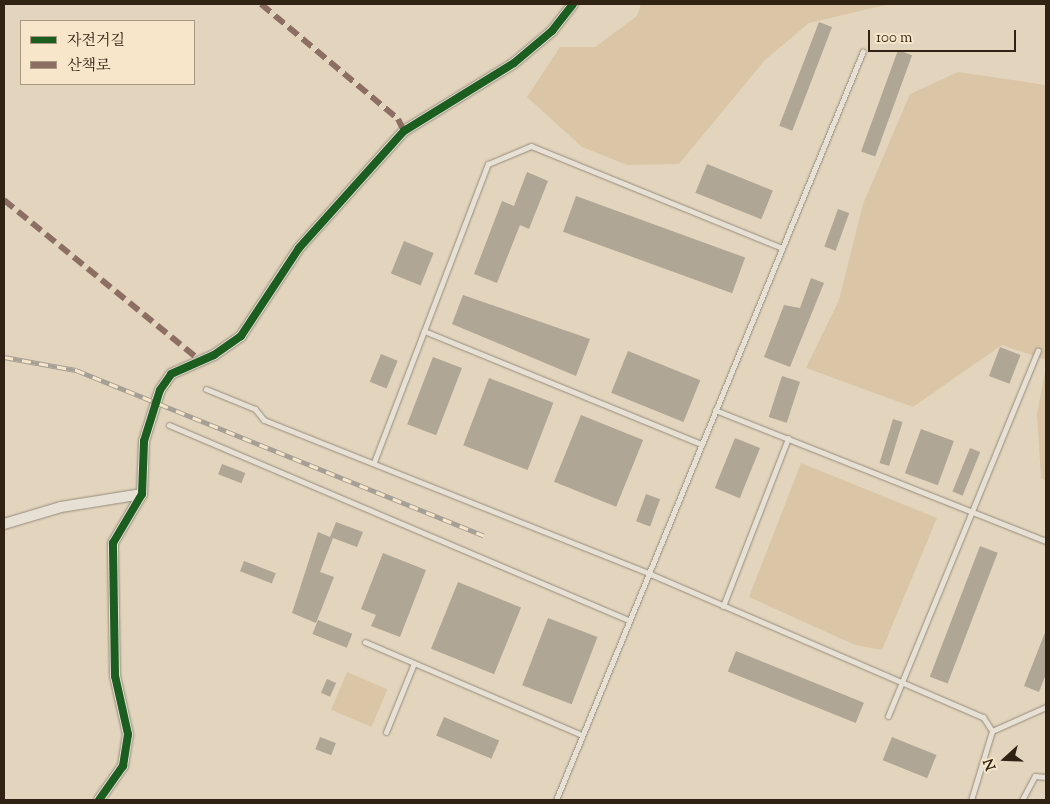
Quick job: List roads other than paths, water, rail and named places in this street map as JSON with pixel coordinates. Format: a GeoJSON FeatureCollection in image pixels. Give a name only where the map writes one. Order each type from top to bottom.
{"type":"FeatureCollection","features":[{"type":"Feature","properties":{"kind":"street"},"geometry":{"type":"LineString","coordinates":[[99,800],[123,766],[128,734],[115,676],[113,543],[142,494],[144,441],[160,390],[170,374],[214,355],[241,336],[299,248],[404,131],[514,63],[552,31],[573,4]]}},
{"type":"Feature","properties":{"kind":"street"},"geometry":{"type":"LineString","coordinates":[[4,524],[61,507],[142,494]]}},
{"type":"Feature","properties":{"kind":"lane"},"geometry":{"type":"LineString","coordinates":[[556,800],[628,620],[863,51]]}},
{"type":"Feature","properties":{"kind":"lane"},"geometry":{"type":"LineString","coordinates":[[374,462],[488,164],[531,146],[782,248]]}},
{"type":"Feature","properties":{"kind":"lane"},"geometry":{"type":"LineString","coordinates":[[424,332],[701,444]]}},
{"type":"Feature","properties":{"kind":"lane"},"geometry":{"type":"LineString","coordinates":[[888,716],[1038,351]]}},
{"type":"Feature","properties":{"kind":"lane"},"geometry":{"type":"LineString","coordinates":[[206,389],[255,408],[264,420],[374,462],[648,573],[983,717],[992,730]]}},
{"type":"Feature","properties":{"kind":"lane"},"geometry":{"type":"LineString","coordinates":[[715,410],[1046,542]]}},
{"type":"Feature","properties":{"kind":"lane"},"geometry":{"type":"LineString","coordinates":[[169,425],[628,620]]}},
{"type":"Feature","properties":{"kind":"lane"},"geometry":{"type":"LineString","coordinates":[[723,606],[788,438]]}},
{"type":"Feature","properties":{"kind":"lane"},"geometry":{"type":"LineString","coordinates":[[365,642],[582,735]]}},
{"type":"Feature","properties":{"kind":"lane"},"geometry":{"type":"LineString","coordinates":[[386,732],[414,663]]}},
{"type":"Feature","properties":{"kind":"lane"},"geometry":{"type":"LineString","coordinates":[[992,730],[1046,708]]}},
{"type":"Feature","properties":{"kind":"lane"},"geometry":{"type":"LineString","coordinates":[[971,800],[992,730]]}},
{"type":"Feature","properties":{"kind":"lane"},"geometry":{"type":"LineString","coordinates":[[1022,800],[1035,776],[1046,777]]}},
{"type":"Feature","properties":{"kind":"railway"},"geometry":{"type":"LineString","coordinates":[[4,357],[76,370],[484,536]]}}]}
